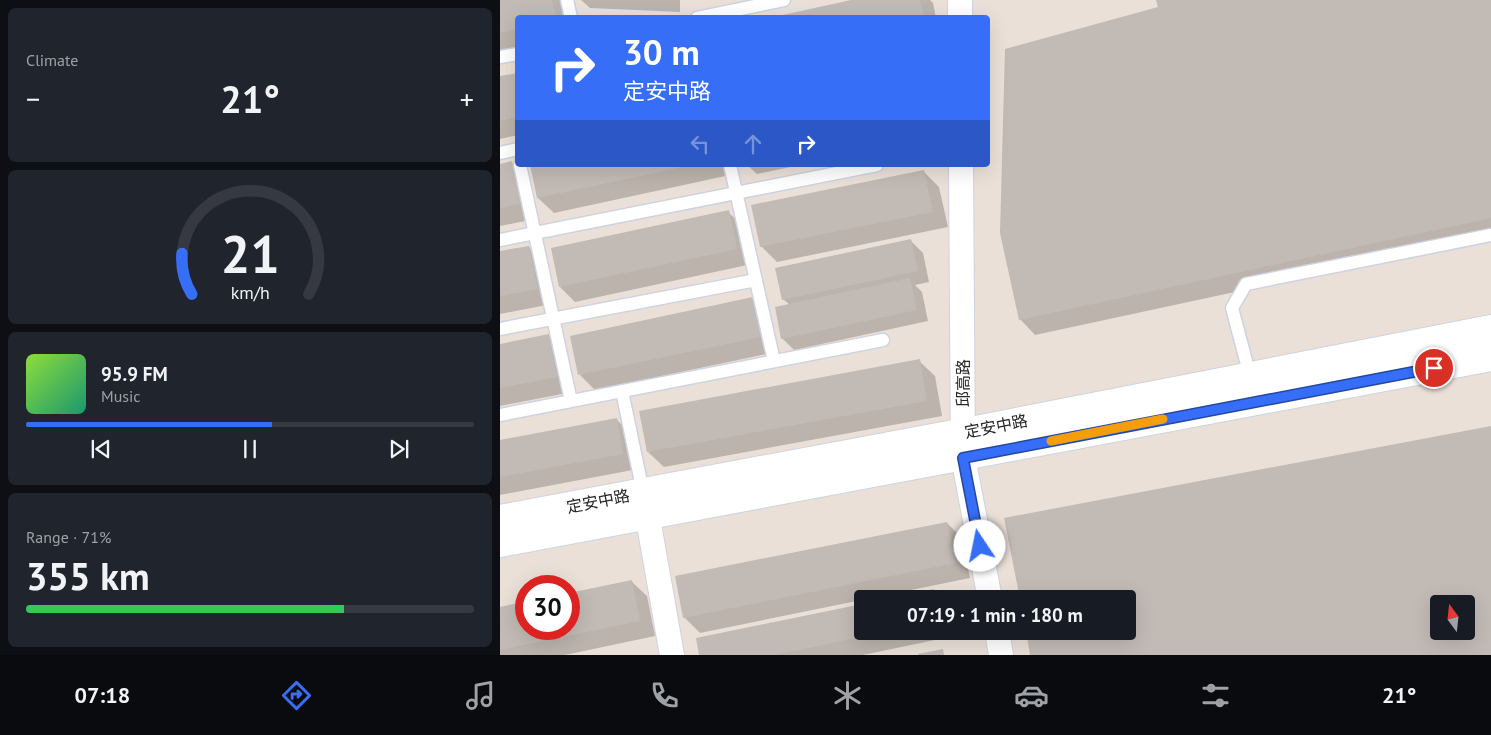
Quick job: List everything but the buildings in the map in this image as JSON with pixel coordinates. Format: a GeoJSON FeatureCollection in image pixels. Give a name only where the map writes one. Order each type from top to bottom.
{"type":"FeatureCollection","features":[{"type":"Feature","properties":{"kind":"main road","name":"定安中路"},"geometry":{"type":"LineString","coordinates":[[963,445],[1250,376],[1491,330]]}},
{"type":"Feature","properties":{"kind":"main road","name":"定安中路"},"geometry":{"type":"LineString","coordinates":[[500,543],[645,504],[963,445],[1491,358]]}},
{"type":"Feature","properties":{"kind":"main road","name":"定安中路"},"geometry":{"type":"LineString","coordinates":[[500,519],[645,504]]}},
{"type":"Feature","properties":{"kind":"street"},"geometry":{"type":"LineString","coordinates":[[960,0],[960,15]]}},
{"type":"Feature","properties":{"kind":"street","name":"邱高路"},"geometry":{"type":"LineString","coordinates":[[961,167],[963,445],[988,590]]}},
{"type":"Feature","properties":{"kind":"street"},"geometry":{"type":"LineString","coordinates":[[645,504],[672,655]]}},
{"type":"Feature","properties":{"kind":"street"},"geometry":{"type":"LineString","coordinates":[[998,640],[1001,655]]}},
{"type":"Feature","properties":{"kind":"lane"},"geometry":{"type":"LineString","coordinates":[[567,0],[570,15]]}},
{"type":"Feature","properties":{"kind":"lane"},"geometry":{"type":"LineString","coordinates":[[712,15],[784,0]]}},
{"type":"Feature","properties":{"kind":"lane"},"geometry":{"type":"LineString","coordinates":[[500,57],[515,54]]}},
{"type":"Feature","properties":{"kind":"lane"},"geometry":{"type":"LineString","coordinates":[[500,153],[515,150]]}},
{"type":"Feature","properties":{"kind":"lane"},"geometry":{"type":"LineString","coordinates":[[520,167],[571,401]]}},
{"type":"Feature","properties":{"kind":"lane"},"geometry":{"type":"LineString","coordinates":[[730,167],[774,361]]}},
{"type":"Feature","properties":{"kind":"lane"},"geometry":{"type":"LineString","coordinates":[[500,240],[867,167]]}},
{"type":"Feature","properties":{"kind":"lane"},"geometry":{"type":"LineString","coordinates":[[1250,376],[1232,308],[1246,284],[1491,236]]}},
{"type":"Feature","properties":{"kind":"lane"},"geometry":{"type":"LineString","coordinates":[[500,329],[756,280]]}},
{"type":"Feature","properties":{"kind":"lane"},"geometry":{"type":"LineString","coordinates":[[500,415],[883,340]]}},
{"type":"Feature","properties":{"kind":"lane"},"geometry":{"type":"LineString","coordinates":[[622,391],[645,504]]}},
{"type":"Feature","properties":{"kind":"slow traffic"},"geometry":{"type":"LineString","coordinates":[[1051,441],[1163,419]]}},
{"type":"Feature","properties":{"kind":"route"},"geometry":{"type":"LineString","coordinates":[[980,546],[963,458],[1434,368]]}}]}
